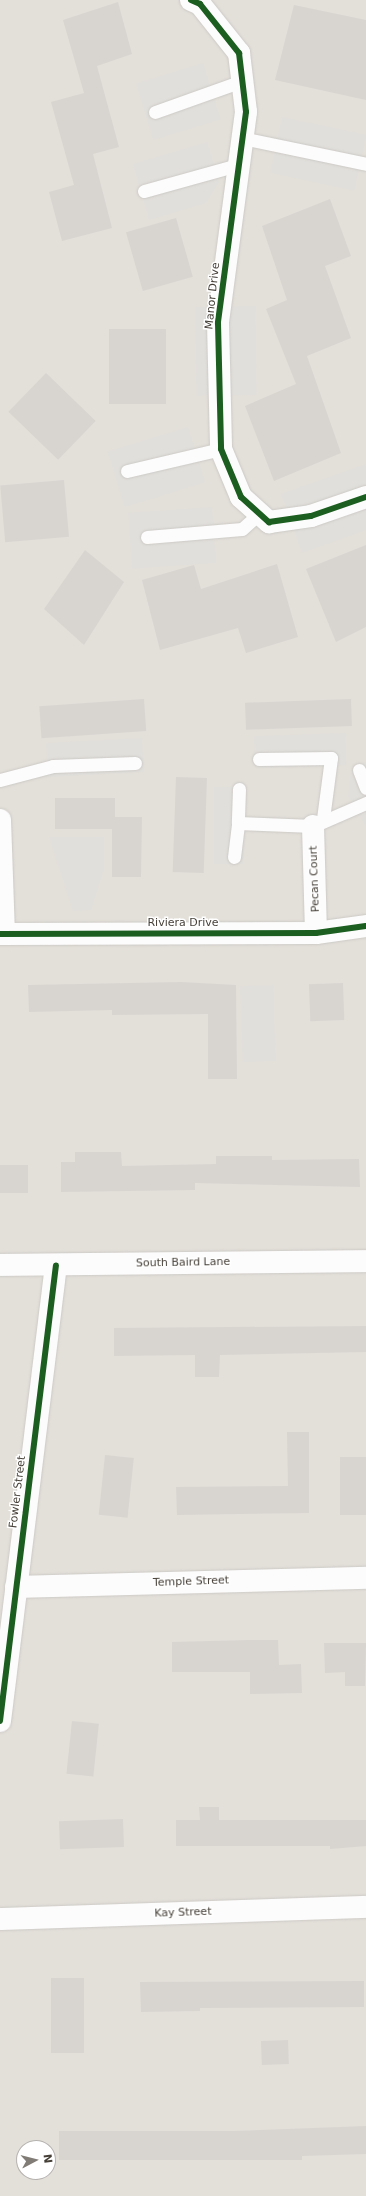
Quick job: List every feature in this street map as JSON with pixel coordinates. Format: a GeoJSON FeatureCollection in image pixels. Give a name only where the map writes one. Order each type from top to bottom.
{"type":"FeatureCollection","features":[{"type":"Feature","properties":{"kind":"street","name":"Manor Drive"},"geometry":{"type":"LineString","coordinates":[[191,0],[200,4],[238,53],[246,112],[218,323],[221,449],[241,497],[269,522],[311,516],[366,497]]}},
{"type":"Feature","properties":{"kind":"street"},"geometry":{"type":"LineString","coordinates":[[0,820],[2,934]]}},
{"type":"Feature","properties":{"kind":"street","name":"Pecan Court"},"geometry":{"type":"LineString","coordinates":[[316,933],[318,822]]}},
{"type":"Feature","properties":{"kind":"street","name":"Riviera Drive"},"geometry":{"type":"LineString","coordinates":[[2,934],[316,933],[366,926]]}},
{"type":"Feature","properties":{"kind":"street","name":"South Baird Lane"},"geometry":{"type":"LineString","coordinates":[[0,1265],[366,1261]]}},
{"type":"Feature","properties":{"kind":"street","name":"Fowler Street"},"geometry":{"type":"LineString","coordinates":[[0,1721],[56,1265]]}},
{"type":"Feature","properties":{"kind":"street","name":"Temple Street"},"geometry":{"type":"LineString","coordinates":[[16,1587],[366,1578]]}},
{"type":"Feature","properties":{"kind":"street","name":"Kay Street"},"geometry":{"type":"LineString","coordinates":[[0,1919],[366,1907]]}},
{"type":"Feature","properties":{"kind":"lane"},"geometry":{"type":"LineString","coordinates":[[155,112],[242,81]]}},
{"type":"Feature","properties":{"kind":"lane"},"geometry":{"type":"LineString","coordinates":[[242,138],[366,164]]}},
{"type":"Feature","properties":{"kind":"lane"},"geometry":{"type":"LineString","coordinates":[[144,191],[238,165]]}},
{"type":"Feature","properties":{"kind":"lane"},"geometry":{"type":"LineString","coordinates":[[127,471],[221,449]]}},
{"type":"Feature","properties":{"kind":"lane"},"geometry":{"type":"LineString","coordinates":[[147,537],[242,529],[260,513]]}},
{"type":"Feature","properties":{"kind":"lane"},"geometry":{"type":"LineString","coordinates":[[259,759],[331,758],[318,822]]}},
{"type":"Feature","properties":{"kind":"lane"},"geometry":{"type":"LineString","coordinates":[[0,780],[53,766],[135,763]]}},
{"type":"Feature","properties":{"kind":"lane"},"geometry":{"type":"LineString","coordinates":[[359,770],[366,788]]}},
{"type":"Feature","properties":{"kind":"lane"},"geometry":{"type":"LineString","coordinates":[[234,857],[240,789]]}},
{"type":"Feature","properties":{"kind":"lane"},"geometry":{"type":"LineString","coordinates":[[238,823],[318,822],[366,803]]}},
{"type":"Feature","properties":{"kind":"shaded area"},"geometry":{"type":"Polygon","coordinates":[[[0,0],[366,0],[366,2196],[0,2196],[0,0]]]}},
{"type":"Feature","properties":{"kind":"shaded area"},"geometry":{"type":"Polygon","coordinates":[[[203,63],[220,119],[153,140],[136,83],[203,63]]]}},
{"type":"Feature","properties":{"kind":"shaded area"},"geometry":{"type":"Polygon","coordinates":[[[282,117],[366,135],[354,191],[270,173],[282,117]]]}},
{"type":"Feature","properties":{"kind":"shaded area"},"geometry":{"type":"Polygon","coordinates":[[[207,142],[219,182],[206,203],[149,220],[133,164],[207,142]]]}},
{"type":"Feature","properties":{"kind":"shaded area"},"geometry":{"type":"Polygon","coordinates":[[[255,306],[257,395],[197,396],[195,307],[255,306]]]}},
{"type":"Feature","properties":{"kind":"shaded area"},"geometry":{"type":"Polygon","coordinates":[[[188,427],[205,482],[125,507],[108,452],[188,427]]]}},
{"type":"Feature","properties":{"kind":"shaded area"},"geometry":{"type":"Polygon","coordinates":[[[366,464],[366,530],[302,553],[281,494],[366,464]]]}},
{"type":"Feature","properties":{"kind":"shaded area"},"geometry":{"type":"Polygon","coordinates":[[[212,507],[216,563],[132,569],[128,513],[212,507]]]}},
{"type":"Feature","properties":{"kind":"shaded area"},"geometry":{"type":"Polygon","coordinates":[[[345,733],[346,765],[255,768],[254,736],[345,733]]]}},
{"type":"Feature","properties":{"kind":"shaded area"},"geometry":{"type":"Polygon","coordinates":[[[142,738],[144,772],[48,777],[46,743],[142,738]]]}},
{"type":"Feature","properties":{"kind":"shaded area"},"geometry":{"type":"Polygon","coordinates":[[[366,762],[366,827],[348,796],[351,770],[366,762]]]}},
{"type":"Feature","properties":{"kind":"shaded area"},"geometry":{"type":"Polygon","coordinates":[[[214,787],[243,787],[243,864],[214,864],[214,787]]]}},
{"type":"Feature","properties":{"kind":"shaded area"},"geometry":{"type":"Polygon","coordinates":[[[49,837],[104,837],[104,868],[91,910],[73,911],[49,837]]]}},
{"type":"Feature","properties":{"kind":"shaded area"},"geometry":{"type":"Polygon","coordinates":[[[273,985],[276,1061],[243,1062],[240,986],[273,985]]]}},
{"type":"Feature","properties":{"kind":"building"},"geometry":{"type":"Polygon","coordinates":[[[118,2],[132,54],[97,66],[119,147],[93,154],[112,228],[62,241],[49,192],[74,185],[51,102],[84,93],[63,20],[118,2]]]}},
{"type":"Feature","properties":{"kind":"building"},"geometry":{"type":"Polygon","coordinates":[[[294,5],[366,20],[366,100],[275,80],[294,5]]]}},
{"type":"Feature","properties":{"kind":"building"},"geometry":{"type":"Polygon","coordinates":[[[330,199],[351,256],[325,266],[351,338],[307,356],[341,453],[274,481],[245,406],[296,384],[266,309],[287,300],[262,226],[330,199]]]}},
{"type":"Feature","properties":{"kind":"building"},"geometry":{"type":"Polygon","coordinates":[[[176,218],[193,277],[143,291],[126,232],[176,218]]]}},
{"type":"Feature","properties":{"kind":"building"},"geometry":{"type":"Polygon","coordinates":[[[109,329],[166,329],[166,404],[109,404],[109,329]]]}},
{"type":"Feature","properties":{"kind":"building"},"geometry":{"type":"Polygon","coordinates":[[[46,373],[96,421],[58,460],[8,412],[46,373]]]}},
{"type":"Feature","properties":{"kind":"building"},"geometry":{"type":"Polygon","coordinates":[[[64,480],[69,537],[5,542],[0,486],[64,480]]]}},
{"type":"Feature","properties":{"kind":"building"},"geometry":{"type":"Polygon","coordinates":[[[366,545],[366,627],[336,642],[306,569],[366,545]]]}},
{"type":"Feature","properties":{"kind":"building"},"geometry":{"type":"Polygon","coordinates":[[[85,550],[124,582],[84,645],[44,609],[85,550]]]}},
{"type":"Feature","properties":{"kind":"building"},"geometry":{"type":"Polygon","coordinates":[[[277,564],[298,637],[246,653],[238,628],[160,650],[142,580],[194,565],[201,589],[277,564]]]}},
{"type":"Feature","properties":{"kind":"building"},"geometry":{"type":"Polygon","coordinates":[[[144,699],[146,731],[41,738],[39,706],[144,699]]]}},
{"type":"Feature","properties":{"kind":"building"},"geometry":{"type":"Polygon","coordinates":[[[351,699],[352,726],[246,730],[245,703],[351,699]]]}},
{"type":"Feature","properties":{"kind":"building"},"geometry":{"type":"Polygon","coordinates":[[[176,777],[207,778],[204,873],[173,872],[176,777]]]}},
{"type":"Feature","properties":{"kind":"building"},"geometry":{"type":"Polygon","coordinates":[[[55,798],[115,798],[115,817],[142,817],[141,877],[112,877],[112,829],[55,829],[55,798]]]}},
{"type":"Feature","properties":{"kind":"building"},"geometry":{"type":"Polygon","coordinates":[[[181,982],[236,985],[237,1079],[208,1079],[208,1014],[112,1015],[112,1010],[29,1012],[28,985],[181,982]]]}},
{"type":"Feature","properties":{"kind":"building"},"geometry":{"type":"Polygon","coordinates":[[[343,983],[344,1020],[310,1021],[309,984],[343,983]]]}},
{"type":"Feature","properties":{"kind":"building"},"geometry":{"type":"Polygon","coordinates":[[[75,1152],[121,1152],[122,1166],[216,1164],[216,1156],[272,1156],[272,1160],[359,1159],[360,1187],[195,1183],[195,1190],[61,1192],[61,1162],[75,1162],[75,1152]]]}},
{"type":"Feature","properties":{"kind":"building"},"geometry":{"type":"Polygon","coordinates":[[[0,1165],[28,1165],[28,1193],[0,1193],[0,1165]]]}},
{"type":"Feature","properties":{"kind":"building"},"geometry":{"type":"Polygon","coordinates":[[[366,1326],[366,1352],[220,1355],[219,1377],[195,1377],[195,1355],[114,1356],[114,1328],[366,1326]]]}},
{"type":"Feature","properties":{"kind":"building"},"geometry":{"type":"Polygon","coordinates":[[[287,1432],[309,1432],[309,1513],[177,1515],[176,1487],[288,1486],[287,1432]]]}},
{"type":"Feature","properties":{"kind":"building"},"geometry":{"type":"Polygon","coordinates":[[[105,1455],[134,1458],[128,1518],[99,1515],[105,1455]]]}},
{"type":"Feature","properties":{"kind":"building"},"geometry":{"type":"Polygon","coordinates":[[[340,1457],[366,1457],[366,1515],[340,1515],[340,1457]]]}},
{"type":"Feature","properties":{"kind":"building"},"geometry":{"type":"Polygon","coordinates":[[[278,1640],[279,1665],[301,1664],[302,1693],[250,1694],[250,1672],[172,1672],[172,1642],[278,1640]]]}},
{"type":"Feature","properties":{"kind":"building"},"geometry":{"type":"Polygon","coordinates":[[[324,1643],[366,1643],[365,1686],[345,1686],[345,1672],[325,1673],[324,1643]]]}},
{"type":"Feature","properties":{"kind":"building"},"geometry":{"type":"Polygon","coordinates":[[[72,1721],[99,1724],[93,1777],[66,1774],[72,1721]]]}},
{"type":"Feature","properties":{"kind":"building"},"geometry":{"type":"Polygon","coordinates":[[[199,1807],[219,1807],[219,1820],[366,1820],[366,1846],[330,1849],[330,1846],[176,1846],[176,1820],[200,1820],[199,1807]]]}},
{"type":"Feature","properties":{"kind":"building"},"geometry":{"type":"Polygon","coordinates":[[[123,1819],[124,1847],[60,1849],[59,1821],[123,1819]]]}},
{"type":"Feature","properties":{"kind":"building"},"geometry":{"type":"Polygon","coordinates":[[[51,1978],[84,1978],[84,2053],[51,2053],[51,1978]]]}},
{"type":"Feature","properties":{"kind":"building"},"geometry":{"type":"Polygon","coordinates":[[[364,1981],[364,2007],[200,2008],[200,2011],[141,2012],[140,1982],[364,1981]]]}},
{"type":"Feature","properties":{"kind":"building"},"geometry":{"type":"Polygon","coordinates":[[[288,2040],[289,2064],[262,2065],[261,2041],[288,2040]]]}},
{"type":"Feature","properties":{"kind":"building"},"geometry":{"type":"Polygon","coordinates":[[[366,2126],[366,2154],[302,2156],[302,2160],[59,2160],[59,2131],[235,2131],[366,2126]]]}},
{"type":"Feature","properties":{"kind":"cycle path"},"geometry":{"type":"LineString","coordinates":[[191,0],[200,4],[239,53],[246,112],[218,323],[221,449],[241,497],[269,522],[311,516],[366,497]]}},
{"type":"Feature","properties":{"kind":"cycle path"},"geometry":{"type":"LineString","coordinates":[[0,934],[316,933],[366,926]]}},
{"type":"Feature","properties":{"kind":"cycle path"},"geometry":{"type":"LineString","coordinates":[[0,1721],[56,1265]]}}]}
